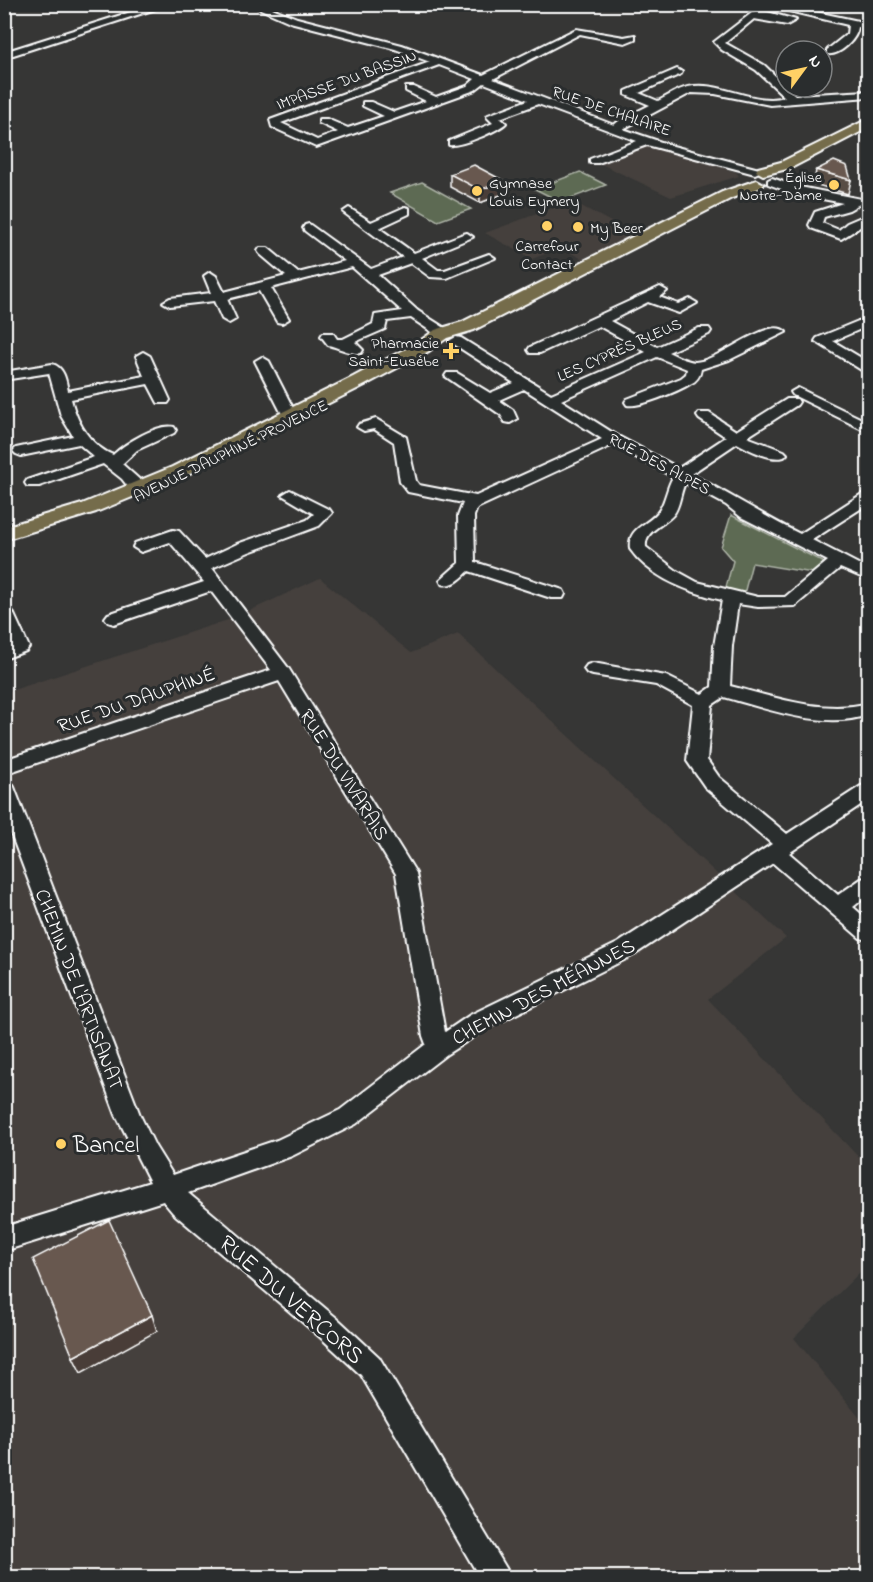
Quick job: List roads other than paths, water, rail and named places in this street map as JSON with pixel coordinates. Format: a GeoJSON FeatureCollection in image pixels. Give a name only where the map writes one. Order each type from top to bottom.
{"type":"FeatureCollection","features":[{"type":"Feature","properties":{"kind":"main road"},"geometry":{"type":"LineString","coordinates":[[759,177],[868,123]]}},
{"type":"Feature","properties":{"kind":"main road","name":"AVENUE DAUPHINÉ PROVENCE"},"geometry":{"type":"LineString","coordinates":[[4,534],[141,491],[449,337],[590,270],[610,255],[759,177]]}},
{"type":"Feature","properties":{"kind":"main road","name":"AVENUE DAUPHINÉ PROVENCE"},"geometry":{"type":"LineString","coordinates":[[4,539],[72,519],[141,491],[304,416],[430,350],[449,337]]}},
{"type":"Feature","properties":{"kind":"street"},"geometry":{"type":"LineString","coordinates":[[4,56],[167,4]]}},
{"type":"Feature","properties":{"kind":"street","name":"RUE DE CHALAIRE"},"geometry":{"type":"LineString","coordinates":[[253,4],[313,28],[395,46],[615,130],[732,166],[792,189],[863,202]]}},
{"type":"Feature","properties":{"kind":"street"},"geometry":{"type":"LineString","coordinates":[[628,4],[648,4]]}},
{"type":"Feature","properties":{"kind":"street"},"geometry":{"type":"LineString","coordinates":[[766,4],[868,26]]}},
{"type":"Feature","properties":{"kind":"street"},"geometry":{"type":"LineString","coordinates":[[752,16],[719,42],[748,59],[774,80]]}},
{"type":"Feature","properties":{"kind":"street"},"geometry":{"type":"LineString","coordinates":[[834,50],[852,35],[853,23]]}},
{"type":"Feature","properties":{"kind":"street"},"geometry":{"type":"LineString","coordinates":[[323,121],[347,132],[436,101],[471,88],[579,31],[625,40],[631,37]]}},
{"type":"Feature","properties":{"kind":"street","name":"IMPASSE DU BASSIN"},"geometry":{"type":"LineString","coordinates":[[347,132],[316,144],[276,125],[275,120],[439,62]]}},
{"type":"Feature","properties":{"kind":"street"},"geometry":{"type":"LineString","coordinates":[[659,105],[630,93],[677,72]]}},
{"type":"Feature","properties":{"kind":"street"},"geometry":{"type":"LineString","coordinates":[[410,89],[436,101]]}},
{"type":"Feature","properties":{"kind":"street"},"geometry":{"type":"LineString","coordinates":[[615,130],[624,122],[689,90],[700,89],[777,103],[789,99]]}},
{"type":"Feature","properties":{"kind":"street"},"geometry":{"type":"LineString","coordinates":[[834,96],[868,94]]}},
{"type":"Feature","properties":{"kind":"street"},"geometry":{"type":"LineString","coordinates":[[453,142],[500,123],[492,117],[536,101]]}},
{"type":"Feature","properties":{"kind":"street"},"geometry":{"type":"LineString","coordinates":[[367,104],[393,116]]}},
{"type":"Feature","properties":{"kind":"street"},"geometry":{"type":"LineString","coordinates":[[594,161],[649,140]]}},
{"type":"Feature","properties":{"kind":"street"},"geometry":{"type":"LineString","coordinates":[[863,202],[819,215],[815,225],[841,235],[851,226],[868,218]]}},
{"type":"Feature","properties":{"kind":"street"},"geometry":{"type":"LineString","coordinates":[[370,227],[405,211]]}},
{"type":"Feature","properties":{"kind":"street"},"geometry":{"type":"LineString","coordinates":[[349,212],[435,274],[447,274],[489,258]]}},
{"type":"Feature","properties":{"kind":"street","name":"RUE DES ALPES"},"geometry":{"type":"LineString","coordinates":[[309,228],[369,273],[413,314],[549,400],[613,439],[800,541],[868,575]]}},
{"type":"Feature","properties":{"kind":"street"},"geometry":{"type":"LineString","coordinates":[[369,273],[467,237]]}},
{"type":"Feature","properties":{"kind":"street"},"geometry":{"type":"LineString","coordinates":[[264,251],[296,278]]}},
{"type":"Feature","properties":{"kind":"street"},"geometry":{"type":"LineString","coordinates":[[170,302],[218,296],[354,263]]}},
{"type":"Feature","properties":{"kind":"street"},"geometry":{"type":"LineString","coordinates":[[210,276],[228,319]]}},
{"type":"Feature","properties":{"kind":"street"},"geometry":{"type":"LineString","coordinates":[[262,286],[270,295],[282,319]]}},
{"type":"Feature","properties":{"kind":"street"},"geometry":{"type":"LineString","coordinates":[[535,350],[654,294],[679,309],[690,303]]}},
{"type":"Feature","properties":{"kind":"street"},"geometry":{"type":"LineString","coordinates":[[328,336],[333,342],[351,347],[380,326],[380,318],[413,314]]}},
{"type":"Feature","properties":{"kind":"street"},"geometry":{"type":"LineString","coordinates":[[599,321],[657,352],[694,367],[707,363],[772,331],[779,332]]}},
{"type":"Feature","properties":{"kind":"street"},"geometry":{"type":"LineString","coordinates":[[868,321],[822,341],[868,368]]}},
{"type":"Feature","properties":{"kind":"street","name":"LES CYPRÈS BLEUS"},"geometry":{"type":"LineString","coordinates":[[549,400],[705,332]]}},
{"type":"Feature","properties":{"kind":"street"},"geometry":{"type":"LineString","coordinates":[[142,356],[163,400]]}},
{"type":"Feature","properties":{"kind":"street"},"geometry":{"type":"LineString","coordinates":[[262,361],[290,416]]}},
{"type":"Feature","properties":{"kind":"street"},"geometry":{"type":"LineString","coordinates":[[632,402],[686,381],[693,375],[694,367]]}},
{"type":"Feature","properties":{"kind":"street"},"geometry":{"type":"LineString","coordinates":[[4,376],[52,368],[56,372],[74,429],[82,439],[110,461],[141,491]]}},
{"type":"Feature","properties":{"kind":"street"},"geometry":{"type":"LineString","coordinates":[[452,376],[508,413],[510,419]]}},
{"type":"Feature","properties":{"kind":"street"},"geometry":{"type":"LineString","coordinates":[[63,396],[152,379]]}},
{"type":"Feature","properties":{"kind":"street"},"geometry":{"type":"LineString","coordinates":[[489,399],[524,384]]}},
{"type":"Feature","properties":{"kind":"street"},"geometry":{"type":"LineString","coordinates":[[838,561],[789,602],[758,602],[700,591],[672,578],[638,549],[637,541],[641,533],[667,512],[681,476],[795,397],[868,428]]}},
{"type":"Feature","properties":{"kind":"street"},"geometry":{"type":"LineString","coordinates":[[704,416],[736,436],[779,454]]}},
{"type":"Feature","properties":{"kind":"street"},"geometry":{"type":"LineString","coordinates":[[364,427],[376,423],[401,440],[408,482],[414,489],[477,501]]}},
{"type":"Feature","properties":{"kind":"street"},"geometry":{"type":"LineString","coordinates":[[33,483],[110,461],[133,446],[169,430]]}},
{"type":"Feature","properties":{"kind":"street"},"geometry":{"type":"LineString","coordinates":[[17,450],[82,439]]}},
{"type":"Feature","properties":{"kind":"street"},"geometry":{"type":"LineString","coordinates":[[467,565],[466,516],[470,505],[613,439]]}},
{"type":"Feature","properties":{"kind":"street"},"geometry":{"type":"LineString","coordinates":[[201,567],[243,548],[313,523],[324,513],[290,495]]}},
{"type":"Feature","properties":{"kind":"street"},"geometry":{"type":"LineString","coordinates":[[800,541],[868,497]]}},
{"type":"Feature","properties":{"kind":"street","name":"RUE DU VIVARAIS"},"geometry":{"type":"LineString","coordinates":[[141,547],[173,535],[215,584],[283,673],[406,873],[434,1036],[439,1047]]}},
{"type":"Feature","properties":{"kind":"street"},"geometry":{"type":"LineString","coordinates":[[448,580],[467,565]]}},
{"type":"Feature","properties":{"kind":"street"},"geometry":{"type":"LineString","coordinates":[[467,565],[557,594]]}},
{"type":"Feature","properties":{"kind":"street"},"geometry":{"type":"LineString","coordinates":[[114,618],[215,584]]}},
{"type":"Feature","properties":{"kind":"street"},"geometry":{"type":"LineString","coordinates":[[721,690],[723,646],[731,597]]}},
{"type":"Feature","properties":{"kind":"street"},"geometry":{"type":"LineString","coordinates":[[4,612],[20,644],[20,647],[4,652]]}},
{"type":"Feature","properties":{"kind":"street"},"geometry":{"type":"LineString","coordinates":[[593,669],[660,680],[703,702]]}},
{"type":"Feature","properties":{"kind":"street","name":"RUE DU DAUPHINÉ"},"geometry":{"type":"LineString","coordinates":[[4,767],[283,673]]}},
{"type":"Feature","properties":{"kind":"street"},"geometry":{"type":"LineString","coordinates":[[703,702],[721,690],[792,708],[859,715],[868,710]]}},
{"type":"Feature","properties":{"kind":"street"},"geometry":{"type":"LineString","coordinates":[[703,702],[697,761],[702,771],[838,906],[868,932]]}},
{"type":"Feature","properties":{"kind":"street","name":"CHEMIN DE L'ARTISANAT"},"geometry":{"type":"LineString","coordinates":[[4,787],[81,996],[149,1162],[165,1188]]}},
{"type":"Feature","properties":{"kind":"street","name":"CHEMIN DES MÉANNES"},"geometry":{"type":"LineString","coordinates":[[4,1239],[284,1148],[348,1117],[439,1047],[478,1022],[626,949],[868,790]]}},
{"type":"Feature","properties":{"kind":"street"},"geometry":{"type":"LineString","coordinates":[[838,906],[868,885]]}},
{"type":"Feature","properties":{"kind":"street","name":"RUE DU VERCORS"},"geometry":{"type":"LineString","coordinates":[[165,1188],[182,1205],[353,1348],[370,1366],[497,1578]]}},
{"type":"Feature","properties":{"kind":"place","name":"Église Notre-Dame"},"geometry":{"type":"Point","coordinates":[834,185]}},
{"type":"Feature","properties":{"kind":"place","name":"Gymnase Louis Eymery"},"geometry":{"type":"Point","coordinates":[477,191]}},
{"type":"Feature","properties":{"kind":"place","name":"Carrefour Contact"},"geometry":{"type":"Point","coordinates":[547,226]}},
{"type":"Feature","properties":{"kind":"place","name":"My Beer"},"geometry":{"type":"Point","coordinates":[578,227]}},
{"type":"Feature","properties":{"kind":"place","name":"Pharmacie Saint-Eusèbe"},"geometry":{"type":"Point","coordinates":[451,351]}},
{"type":"Feature","properties":{"kind":"place","name":"Bancel"},"geometry":{"type":"Point","coordinates":[61,1144]}}]}
